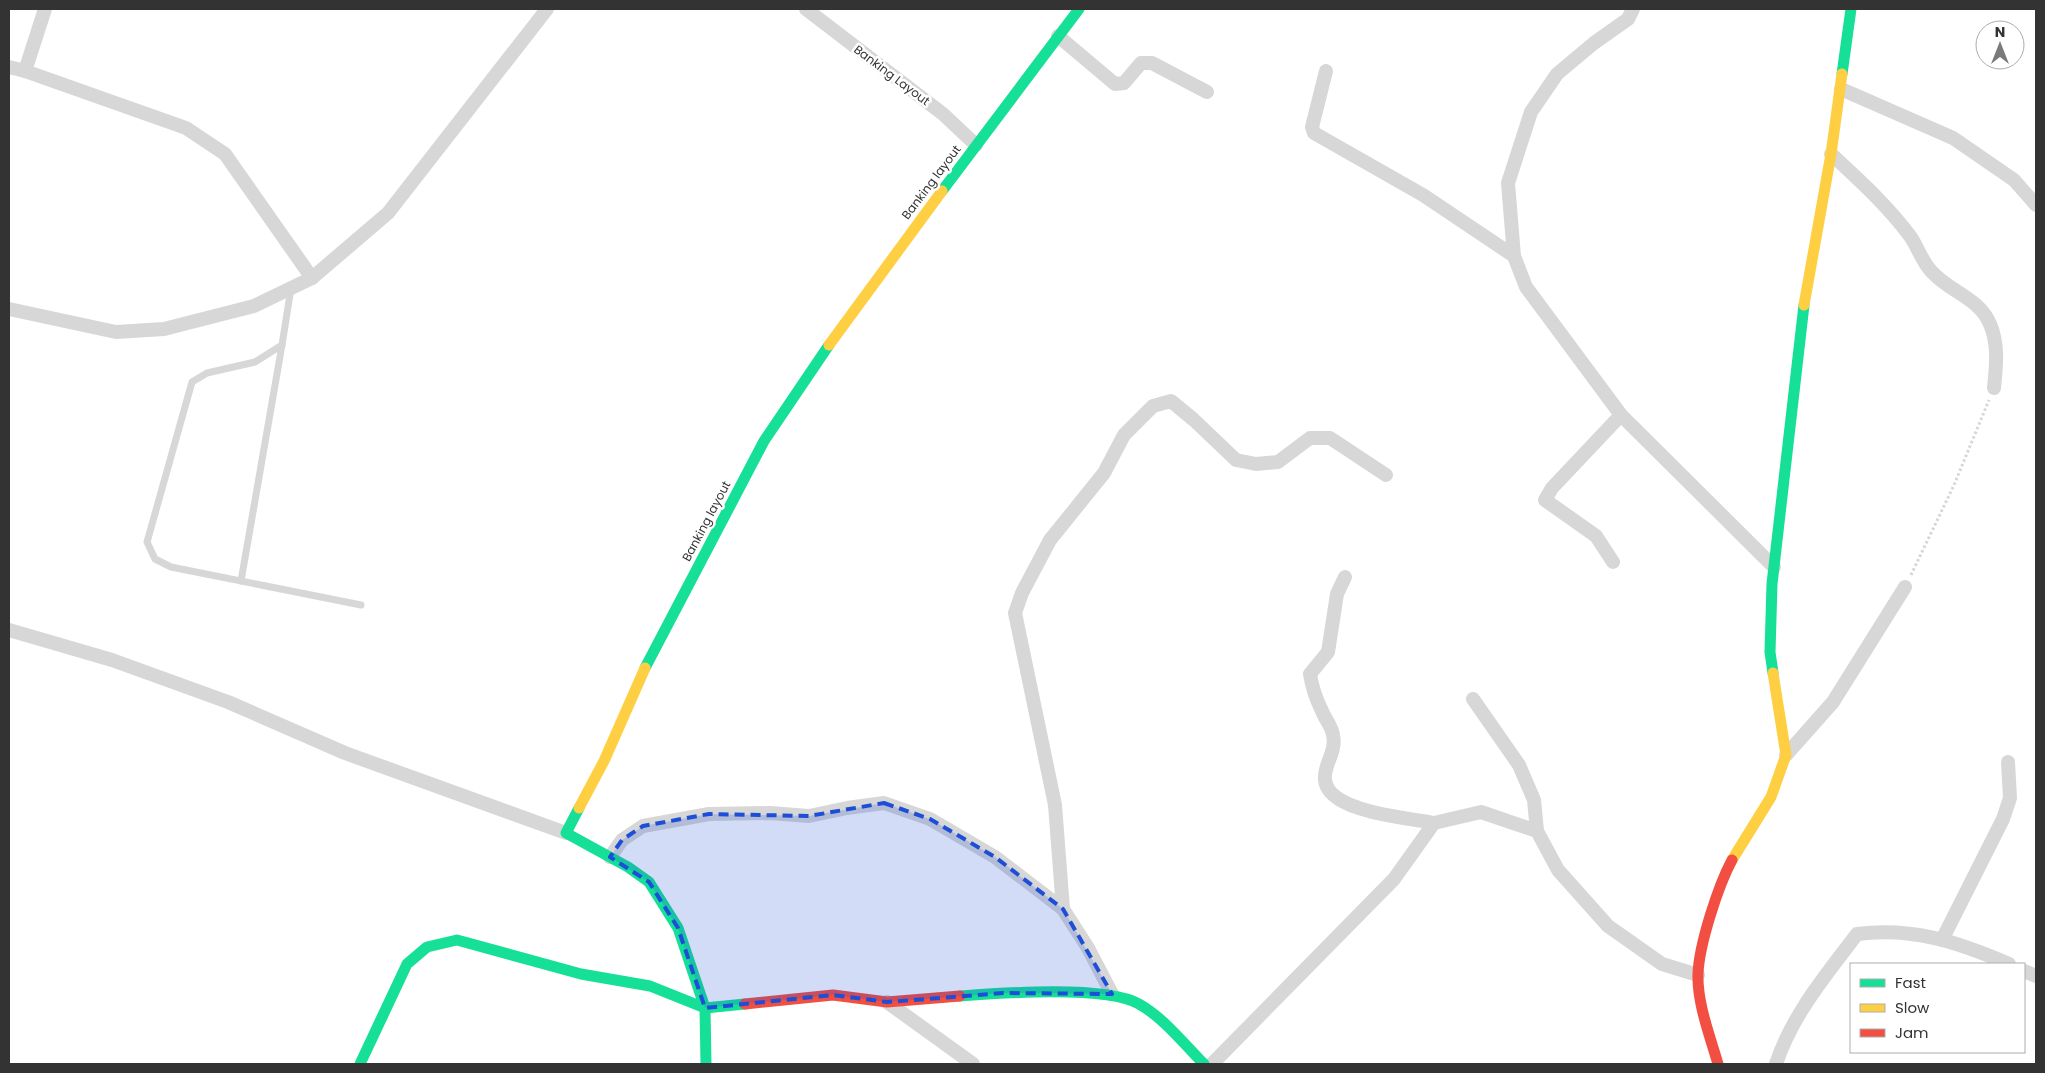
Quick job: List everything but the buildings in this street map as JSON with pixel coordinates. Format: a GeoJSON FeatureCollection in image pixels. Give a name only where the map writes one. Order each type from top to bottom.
{"type":"FeatureCollection","features":[{"type":"Feature","properties":{"kind":"street"},"geometry":{"type":"LineString","coordinates":[[25,71],[45,9]]}},
{"type":"Feature","properties":{"kind":"street"},"geometry":{"type":"LineString","coordinates":[[9,309],[116,332],[164,330],[254,306],[312,278],[388,213],[547,9]]}},
{"type":"Feature","properties":{"kind":"street","name":"Banking Layout"},"geometry":{"type":"LineString","coordinates":[[806,9],[943,114],[976,145]]}},
{"type":"Feature","properties":{"kind":"street","name":"Banking layout"},"geometry":{"type":"LineString","coordinates":[[566,832],[604,761],[647,664],[764,441],[852,312],[1079,9]]}},
{"type":"Feature","properties":{"kind":"street"},"geometry":{"type":"LineString","coordinates":[[1633,9],[1628,19],[1594,42],[1556,74],[1530,112],[1508,184],[1514,256],[1526,287],[1621,415],[1774,568]]}},
{"type":"Feature","properties":{"kind":"street"},"geometry":{"type":"LineString","coordinates":[[1718,1064],[1698,975],[1708,933],[1730,864],[1763,810],[1784,765],[1786,755],[1770,652],[1774,568],[1784,494],[1800,330],[1831,154],[1851,9]]}},
{"type":"Feature","properties":{"kind":"street"},"geometry":{"type":"LineString","coordinates":[[1058,36],[1115,84],[1124,83],[1141,63],[1152,63],[1207,92]]}},
{"type":"Feature","properties":{"kind":"street"},"geometry":{"type":"LineString","coordinates":[[9,67],[186,128],[225,154],[312,278]]}},
{"type":"Feature","properties":{"kind":"street"},"geometry":{"type":"LineString","coordinates":[[1326,71],[1312,127],[1314,134],[1423,195],[1514,256]]}},
{"type":"Feature","properties":{"kind":"street"},"geometry":{"type":"LineString","coordinates":[[1840,89],[1953,138],[2014,180],[2036,205]]}},
{"type":"Feature","properties":{"kind":"street"},"geometry":{"type":"LineString","coordinates":[[1831,154],[1879,198],[1910,237],[1931,271],[1950,288],[1966,296],[1984,314],[1990,324],[1997,355],[1994,388]]}},
{"type":"Feature","properties":{"kind":"street"},"geometry":{"type":"LineString","coordinates":[[1063,909],[1055,806],[1015,613],[1022,593],[1050,540],[1104,472],[1124,435],[1153,406],[1171,401],[1236,460],[1256,464],[1278,462],[1310,438],[1330,438],[1386,475]]}},
{"type":"Feature","properties":{"kind":"street"},"geometry":{"type":"LineString","coordinates":[[1613,562],[1596,536],[1545,500],[1552,488],[1621,415]]}},
{"type":"Feature","properties":{"kind":"street"},"geometry":{"type":"LineString","coordinates":[[1345,577],[1337,594],[1328,652],[1310,674],[1322,711],[1333,735],[1333,748],[1325,773],[1325,782],[1330,794],[1344,804],[1434,823],[1481,812],[1537,831]]}},
{"type":"Feature","properties":{"kind":"street"},"geometry":{"type":"LineString","coordinates":[[1786,755],[1833,702],[1905,587]]}},
{"type":"Feature","properties":{"kind":"street"},"geometry":{"type":"LineString","coordinates":[[9,630],[112,660],[201,692],[345,752],[566,832],[610,857],[649,882],[678,928],[705,1008],[706,1064]]}},
{"type":"Feature","properties":{"kind":"street"},"geometry":{"type":"LineString","coordinates":[[1473,699],[1519,765],[1534,800],[1537,831],[1558,870],[1608,926],[1662,964],[1698,975]]}},
{"type":"Feature","properties":{"kind":"street"},"geometry":{"type":"LineString","coordinates":[[1942,940],[2002,819],[2010,798],[2008,762]]}},
{"type":"Feature","properties":{"kind":"street"},"geometry":{"type":"LineString","coordinates":[[610,857],[622,840],[642,826],[709,814],[770,813],[809,816],[884,803],[930,819],[995,857],[1063,909],[1088,948],[1112,994]]}},
{"type":"Feature","properties":{"kind":"street"},"geometry":{"type":"LineString","coordinates":[[1212,1064],[1394,879],[1434,823]]}},
{"type":"Feature","properties":{"kind":"street"},"geometry":{"type":"LineString","coordinates":[[1776,1064],[1782,1046],[1810,996],[1857,934],[1875,932],[1919,933],[1978,951],[2007,963]]}},
{"type":"Feature","properties":{"kind":"street"},"geometry":{"type":"LineString","coordinates":[[360,1064],[407,964],[428,947],[457,940],[581,974],[650,986],[705,1008],[833,995],[887,1002],[1003,993],[1112,994],[1139,1004],[1168,1027],[1204,1064]]}},
{"type":"Feature","properties":{"kind":"street"},"geometry":{"type":"LineString","coordinates":[[887,1002],[973,1064]]}},
{"type":"Feature","properties":{"kind":"lane"},"geometry":{"type":"LineString","coordinates":[[240,581],[291,288]]}},
{"type":"Feature","properties":{"kind":"lane"},"geometry":{"type":"LineString","coordinates":[[282,345],[255,362],[207,372],[192,382],[147,542],[155,559],[171,568],[361,605]]}},
{"type":"Feature","properties":{"kind":"path"},"geometry":{"type":"LineString","coordinates":[[1905,587],[1954,485],[1994,388]]}},
{"type":"Feature","properties":{"kind":"highlighted area"},"geometry":{"type":"Polygon","coordinates":[[[884,803],[930,819],[995,857],[1063,909],[1112,994],[1003,993],[887,1002],[833,995],[705,1008],[678,928],[649,882],[610,857],[622,840],[643,826],[709,814],[809,816],[884,803]]]}},
{"type":"Feature","properties":{"kind":"traffic: fast"},"geometry":{"type":"LineString","coordinates":[[942,191],[1079,9]]}},
{"type":"Feature","properties":{"kind":"traffic: fast"},"geometry":{"type":"LineString","coordinates":[[1842,74],[1851,9]]}},
{"type":"Feature","properties":{"kind":"traffic: fast"},"geometry":{"type":"LineString","coordinates":[[1773,673],[1770,652],[1772,584],[1804,305]]}},
{"type":"Feature","properties":{"kind":"traffic: fast"},"geometry":{"type":"LineString","coordinates":[[645,668],[764,441],[829,345]]}},
{"type":"Feature","properties":{"kind":"traffic: fast"},"geometry":{"type":"LineString","coordinates":[[579,808],[566,833],[628,867],[649,882],[678,928],[705,1008],[706,1064]]}},
{"type":"Feature","properties":{"kind":"traffic: fast"},"geometry":{"type":"LineString","coordinates":[[360,1064],[407,964],[427,947],[457,940],[581,974],[650,986],[705,1008],[745,1004]]}},
{"type":"Feature","properties":{"kind":"traffic: fast"},"geometry":{"type":"LineString","coordinates":[[960,996],[1001,993],[1079,992],[1124,998],[1139,1004],[1157,1016],[1204,1064]]}},
{"type":"Feature","properties":{"kind":"traffic: slow"},"geometry":{"type":"LineString","coordinates":[[1804,305],[1831,154],[1842,74]]}},
{"type":"Feature","properties":{"kind":"traffic: slow"},"geometry":{"type":"LineString","coordinates":[[829,345],[942,191]]}},
{"type":"Feature","properties":{"kind":"traffic: slow"},"geometry":{"type":"LineString","coordinates":[[579,808],[604,761],[645,668]]}},
{"type":"Feature","properties":{"kind":"traffic: slow"},"geometry":{"type":"LineString","coordinates":[[1732,860],[1771,797],[1786,755],[1773,673]]}},
{"type":"Feature","properties":{"kind":"traffic: jam"},"geometry":{"type":"LineString","coordinates":[[1718,1064],[1702,1008],[1698,974],[1710,916],[1732,860]]}},
{"type":"Feature","properties":{"kind":"traffic: jam"},"geometry":{"type":"LineString","coordinates":[[745,1004],[833,995],[887,1002],[960,996]]}}]}
